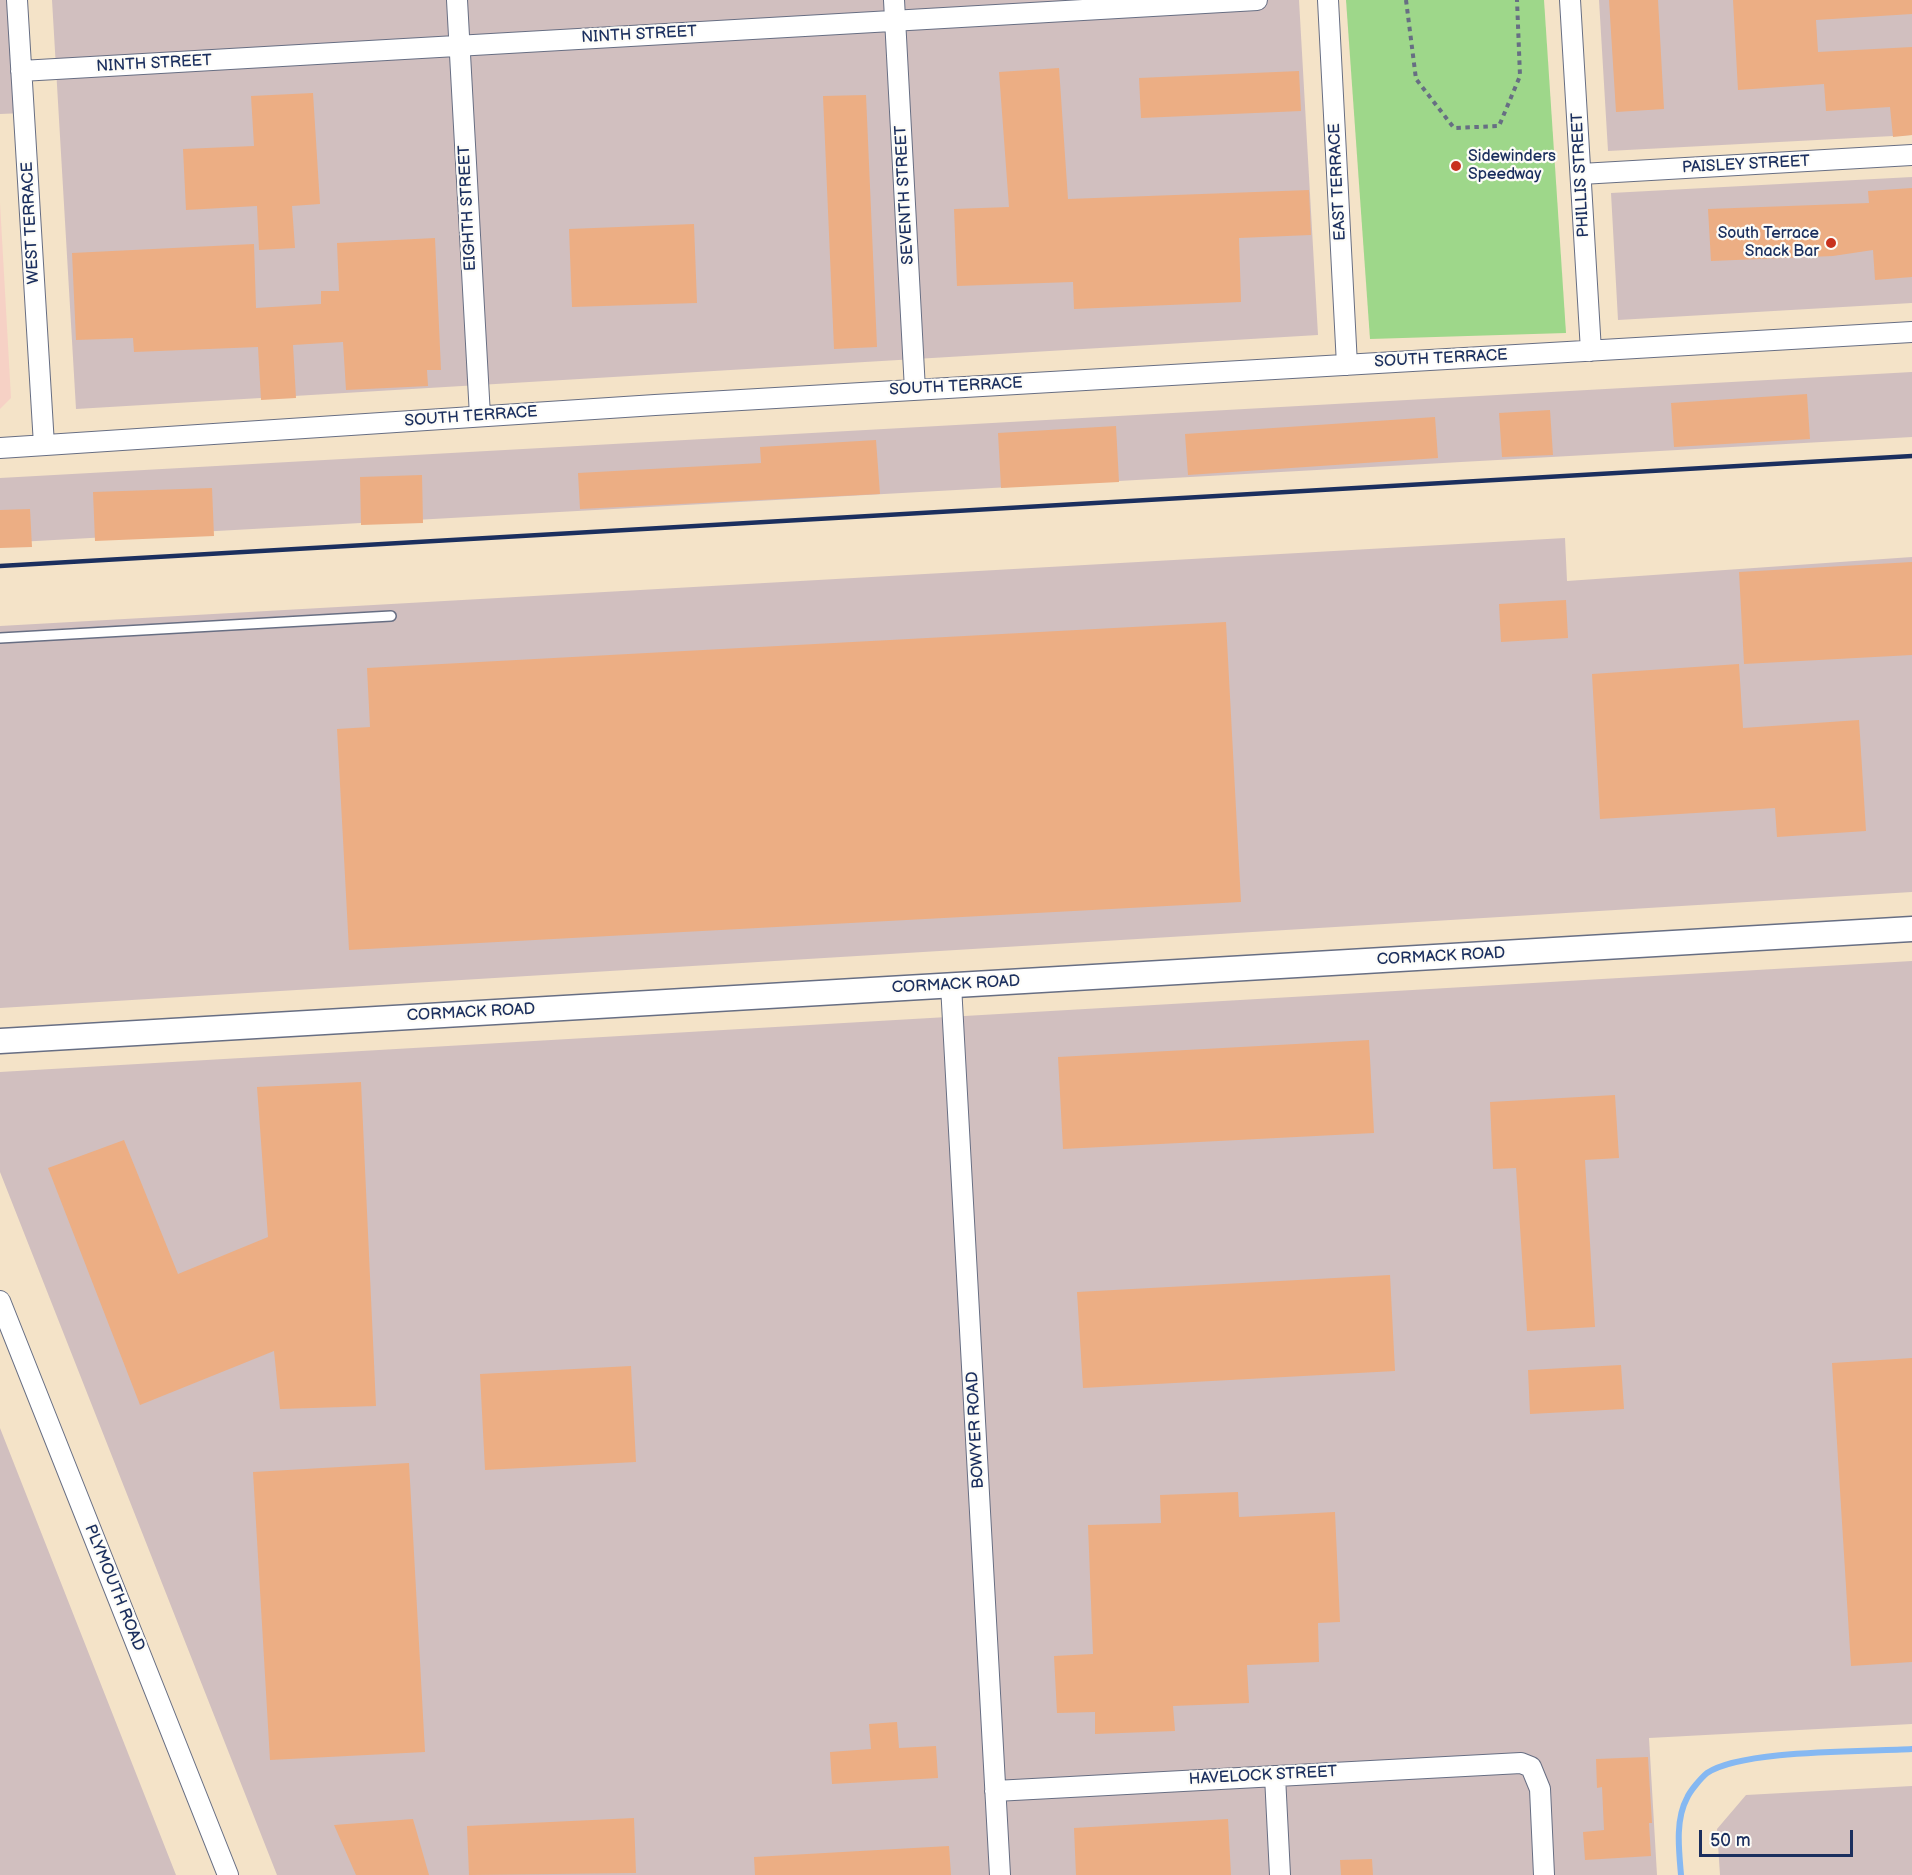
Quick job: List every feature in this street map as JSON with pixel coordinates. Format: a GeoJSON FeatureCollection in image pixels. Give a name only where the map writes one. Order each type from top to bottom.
{"type":"FeatureCollection","features":[{"type":"Feature","properties":{"kind":"street","name":"WEST TERRACE"},"geometry":{"type":"LineString","coordinates":[[17,0],[44,445]]}},
{"type":"Feature","properties":{"kind":"street","name":"EIGHTH STREET"},"geometry":{"type":"LineString","coordinates":[[457,0],[480,416]]}},
{"type":"Feature","properties":{"kind":"street","name":"SEVENTH STREET"},"geometry":{"type":"LineString","coordinates":[[894,0],[915,390]]}},
{"type":"Feature","properties":{"kind":"street","name":"NINTH STREET"},"geometry":{"type":"LineString","coordinates":[[21,71],[1257,0]]}},
{"type":"Feature","properties":{"kind":"street","name":"EAST TERRACE"},"geometry":{"type":"LineString","coordinates":[[1328,0],[1347,365]]}},
{"type":"Feature","properties":{"kind":"street","name":"PHILLIS STREET"},"geometry":{"type":"LineString","coordinates":[[1570,0],[1591,351]]}},
{"type":"Feature","properties":{"kind":"street","name":"PAISLEY STREET"},"geometry":{"type":"LineString","coordinates":[[1581,174],[1912,155]]}},
{"type":"Feature","properties":{"kind":"street","name":"SOUTH TERRACE"},"geometry":{"type":"LineString","coordinates":[[0,448],[480,416],[1912,332]]}},
{"type":"Feature","properties":{"kind":"street","name":"CORMACK ROAD"},"geometry":{"type":"LineString","coordinates":[[0,1041],[1912,929]]}},
{"type":"Feature","properties":{"kind":"street","name":"BOWYER ROAD"},"geometry":{"type":"LineString","coordinates":[[951,985],[1000,1875]]}},
{"type":"Feature","properties":{"kind":"street","name":"PLYMOUTH ROAD"},"geometry":{"type":"LineString","coordinates":[[0,1301],[228,1875]]}},
{"type":"Feature","properties":{"kind":"street","name":"HAVELOCK STREET"},"geometry":{"type":"LineString","coordinates":[[995,1791],[1521,1762],[1531,1767],[1540,1789],[1544,1875]]}},
{"type":"Feature","properties":{"kind":"street"},"geometry":{"type":"LineString","coordinates":[[1275,1776],[1280,1875]]}},
{"type":"Feature","properties":{"kind":"lane"},"geometry":{"type":"LineString","coordinates":[[0,638],[392,616]]}},
{"type":"Feature","properties":{"kind":"path"},"geometry":{"type":"LineString","coordinates":[[1406,0],[1416,79],[1454,128],[1499,126],[1520,76],[1517,0]]}},
{"type":"Feature","properties":{"kind":"shaded area"},"geometry":{"type":"Polygon","coordinates":[[[0,0],[17,0],[24,113],[0,114],[0,0]]]}},
{"type":"Feature","properties":{"kind":"shaded area"},"geometry":{"type":"Polygon","coordinates":[[[52,0],[1299,0],[1318,335],[76,409],[52,0]]]}},
{"type":"Feature","properties":{"kind":"shaded area"},"geometry":{"type":"Polygon","coordinates":[[[1599,0],[1912,0],[1912,135],[1608,151],[1599,0]]]}},
{"type":"Feature","properties":{"kind":"shaded area"},"geometry":{"type":"Polygon","coordinates":[[[1912,177],[1912,303],[1618,320],[1611,193],[1912,177]]]}},
{"type":"Feature","properties":{"kind":"shaded area"},"geometry":{"type":"Polygon","coordinates":[[[0,203],[11,398],[0,409],[0,203]]]}},
{"type":"Feature","properties":{"kind":"shaded area"},"geometry":{"type":"Polygon","coordinates":[[[1912,372],[1912,437],[0,543],[0,478],[1912,372]]]}},
{"type":"Feature","properties":{"kind":"shaded area"},"geometry":{"type":"Polygon","coordinates":[[[1565,538],[1567,581],[1912,557],[1912,892],[0,1008],[0,626],[1565,538]]]}},
{"type":"Feature","properties":{"kind":"shaded area"},"geometry":{"type":"Polygon","coordinates":[[[1912,961],[1912,1724],[1649,1738],[1657,1875],[277,1875],[0,1172],[0,1072],[1912,961]]]}},
{"type":"Feature","properties":{"kind":"shaded area"},"geometry":{"type":"Polygon","coordinates":[[[0,1428],[176,1875],[0,1875],[0,1428]]]}},
{"type":"Feature","properties":{"kind":"shaded area"},"geometry":{"type":"Polygon","coordinates":[[[1912,1786],[1912,1875],[1720,1875],[1717,1829],[1746,1795],[1912,1786]]]}},
{"type":"Feature","properties":{"kind":"green space","name":"Sidewinders Speedway"},"geometry":{"type":"Polygon","coordinates":[[[1346,0],[1544,0],[1566,333],[1370,339],[1346,0]]]}},
{"type":"Feature","properties":{"kind":"building"},"geometry":{"type":"Polygon","coordinates":[[[1609,0],[1658,0],[1664,109],[1616,112],[1609,0]]]}},
{"type":"Feature","properties":{"kind":"building"},"geometry":{"type":"Polygon","coordinates":[[[1733,0],[1912,0],[1912,14],[1816,20],[1818,52],[1912,47],[1912,135],[1893,137],[1890,107],[1826,111],[1824,84],[1738,90],[1733,0]]]}},
{"type":"Feature","properties":{"kind":"building"},"geometry":{"type":"Polygon","coordinates":[[[1059,68],[1068,199],[1309,190],[1311,235],[1239,238],[1241,302],[1074,309],[1073,282],[957,286],[954,209],[1009,207],[999,72],[1059,68]]]}},
{"type":"Feature","properties":{"kind":"building"},"geometry":{"type":"Polygon","coordinates":[[[1299,71],[1301,111],[1141,118],[1139,78],[1299,71]]]}},
{"type":"Feature","properties":{"kind":"building"},"geometry":{"type":"Polygon","coordinates":[[[313,93],[320,204],[292,206],[295,248],[259,250],[257,206],[186,210],[183,149],[254,146],[251,96],[313,93]]]}},
{"type":"Feature","properties":{"kind":"building"},"geometry":{"type":"Polygon","coordinates":[[[866,95],[877,347],[834,349],[823,96],[866,95]]]}},
{"type":"Feature","properties":{"kind":"building"},"geometry":{"type":"Polygon","coordinates":[[[1912,188],[1912,277],[1875,280],[1873,250],[1833,256],[1711,261],[1708,209],[1869,203],[1868,191],[1912,188]]]}},
{"type":"Feature","properties":{"kind":"building"},"geometry":{"type":"Polygon","coordinates":[[[694,224],[697,303],[572,307],[569,229],[694,224]]]}},
{"type":"Feature","properties":{"kind":"building"},"geometry":{"type":"Polygon","coordinates":[[[435,238],[441,370],[427,370],[428,386],[346,390],[343,342],[293,345],[296,398],[261,400],[258,347],[134,352],[133,338],[76,340],[72,253],[254,244],[256,308],[321,304],[321,291],[339,291],[337,243],[435,238]]]}},
{"type":"Feature","properties":{"kind":"building"},"geometry":{"type":"Polygon","coordinates":[[[1807,394],[1810,439],[1674,447],[1671,403],[1807,394]]]}},
{"type":"Feature","properties":{"kind":"building"},"geometry":{"type":"Polygon","coordinates":[[[1550,410],[1553,455],[1502,457],[1499,413],[1550,410]]]}},
{"type":"Feature","properties":{"kind":"building"},"geometry":{"type":"Polygon","coordinates":[[[1435,417],[1438,458],[1188,475],[1185,434],[1435,417]]]}},
{"type":"Feature","properties":{"kind":"building"},"geometry":{"type":"Polygon","coordinates":[[[1116,426],[1119,482],[1001,488],[998,433],[1116,426]]]}},
{"type":"Feature","properties":{"kind":"building"},"geometry":{"type":"Polygon","coordinates":[[[876,440],[880,494],[580,509],[578,473],[761,463],[760,447],[876,440]]]}},
{"type":"Feature","properties":{"kind":"building"},"geometry":{"type":"Polygon","coordinates":[[[422,475],[423,523],[361,525],[360,477],[422,475]]]}},
{"type":"Feature","properties":{"kind":"building"},"geometry":{"type":"Polygon","coordinates":[[[212,488],[214,536],[95,541],[93,492],[212,488]]]}},
{"type":"Feature","properties":{"kind":"building"},"geometry":{"type":"Polygon","coordinates":[[[30,509],[32,547],[0,548],[0,510],[30,509]]]}},
{"type":"Feature","properties":{"kind":"building"},"geometry":{"type":"Polygon","coordinates":[[[1912,562],[1912,655],[1744,664],[1739,572],[1912,562]]]}},
{"type":"Feature","properties":{"kind":"building"},"geometry":{"type":"Polygon","coordinates":[[[1566,600],[1568,638],[1501,642],[1499,604],[1566,600]]]}},
{"type":"Feature","properties":{"kind":"building"},"geometry":{"type":"Polygon","coordinates":[[[1226,622],[1241,902],[349,950],[337,729],[370,727],[367,668],[1226,622]]]}},
{"type":"Feature","properties":{"kind":"building"},"geometry":{"type":"Polygon","coordinates":[[[1739,664],[1743,728],[1859,720],[1866,831],[1777,837],[1775,808],[1600,819],[1592,674],[1739,664]]]}},
{"type":"Feature","properties":{"kind":"building"},"geometry":{"type":"Polygon","coordinates":[[[1369,1040],[1374,1133],[1063,1149],[1058,1057],[1369,1040]]]}},
{"type":"Feature","properties":{"kind":"building"},"geometry":{"type":"Polygon","coordinates":[[[361,1082],[376,1406],[280,1409],[274,1351],[140,1405],[48,1168],[124,1140],[178,1274],[268,1237],[257,1087],[361,1082]]]}},
{"type":"Feature","properties":{"kind":"building"},"geometry":{"type":"Polygon","coordinates":[[[1615,1095],[1619,1158],[1585,1160],[1595,1327],[1527,1331],[1516,1168],[1493,1169],[1490,1102],[1615,1095]]]}},
{"type":"Feature","properties":{"kind":"building"},"geometry":{"type":"Polygon","coordinates":[[[1390,1275],[1395,1371],[1083,1388],[1077,1292],[1390,1275]]]}},
{"type":"Feature","properties":{"kind":"building"},"geometry":{"type":"Polygon","coordinates":[[[1912,1358],[1912,1662],[1851,1666],[1832,1363],[1912,1358]]]}},
{"type":"Feature","properties":{"kind":"building"},"geometry":{"type":"Polygon","coordinates":[[[1621,1365],[1624,1409],[1530,1414],[1528,1370],[1621,1365]]]}},
{"type":"Feature","properties":{"kind":"building"},"geometry":{"type":"Polygon","coordinates":[[[631,1366],[636,1462],[485,1470],[480,1374],[631,1366]]]}},
{"type":"Feature","properties":{"kind":"building"},"geometry":{"type":"Polygon","coordinates":[[[409,1463],[425,1752],[270,1760],[253,1472],[409,1463]]]}},
{"type":"Feature","properties":{"kind":"building"},"geometry":{"type":"Polygon","coordinates":[[[1238,1492],[1239,1517],[1335,1512],[1340,1622],[1318,1623],[1319,1662],[1247,1665],[1249,1703],[1173,1706],[1175,1731],[1095,1734],[1095,1712],[1057,1713],[1054,1656],[1093,1654],[1088,1525],[1161,1523],[1160,1495],[1238,1492]]]}},
{"type":"Feature","properties":{"kind":"building"},"geometry":{"type":"Polygon","coordinates":[[[897,1722],[899,1748],[936,1746],[938,1778],[832,1784],[830,1752],[871,1749],[869,1724],[897,1722]]]}},
{"type":"Feature","properties":{"kind":"building"},"geometry":{"type":"Polygon","coordinates":[[[1648,1757],[1652,1823],[1649,1823],[1651,1856],[1585,1860],[1583,1832],[1604,1830],[1602,1787],[1597,1788],[1596,1759],[1648,1757]]]}},
{"type":"Feature","properties":{"kind":"building"},"geometry":{"type":"Polygon","coordinates":[[[634,1818],[636,1873],[469,1875],[467,1826],[634,1818]]]}},
{"type":"Feature","properties":{"kind":"building"},"geometry":{"type":"Polygon","coordinates":[[[413,1819],[429,1875],[356,1875],[334,1825],[413,1819]]]}},
{"type":"Feature","properties":{"kind":"building"},"geometry":{"type":"Polygon","coordinates":[[[1228,1819],[1231,1875],[1076,1875],[1074,1828],[1228,1819]]]}},
{"type":"Feature","properties":{"kind":"building"},"geometry":{"type":"Polygon","coordinates":[[[949,1846],[951,1875],[755,1875],[754,1857],[949,1846]]]}},
{"type":"Feature","properties":{"kind":"building"},"geometry":{"type":"Polygon","coordinates":[[[1372,1859],[1373,1875],[1341,1875],[1340,1860],[1372,1859]]]}},
{"type":"Feature","properties":{"kind":"waterway"},"geometry":{"type":"LineString","coordinates":[[1681,1875],[1679,1836],[1683,1807],[1688,1795],[1707,1773],[1724,1765],[1775,1756],[1912,1749]]}},
{"type":"Feature","properties":{"kind":"railway"},"geometry":{"type":"LineString","coordinates":[[0,566],[1912,456]]}},
{"type":"Feature","properties":{"kind":"place","name":"Sidewinders Speedway"},"geometry":{"type":"Point","coordinates":[1456,166]}},
{"type":"Feature","properties":{"kind":"place","name":"South Terrace Snack Bar"},"geometry":{"type":"Point","coordinates":[1831,243]}}]}
